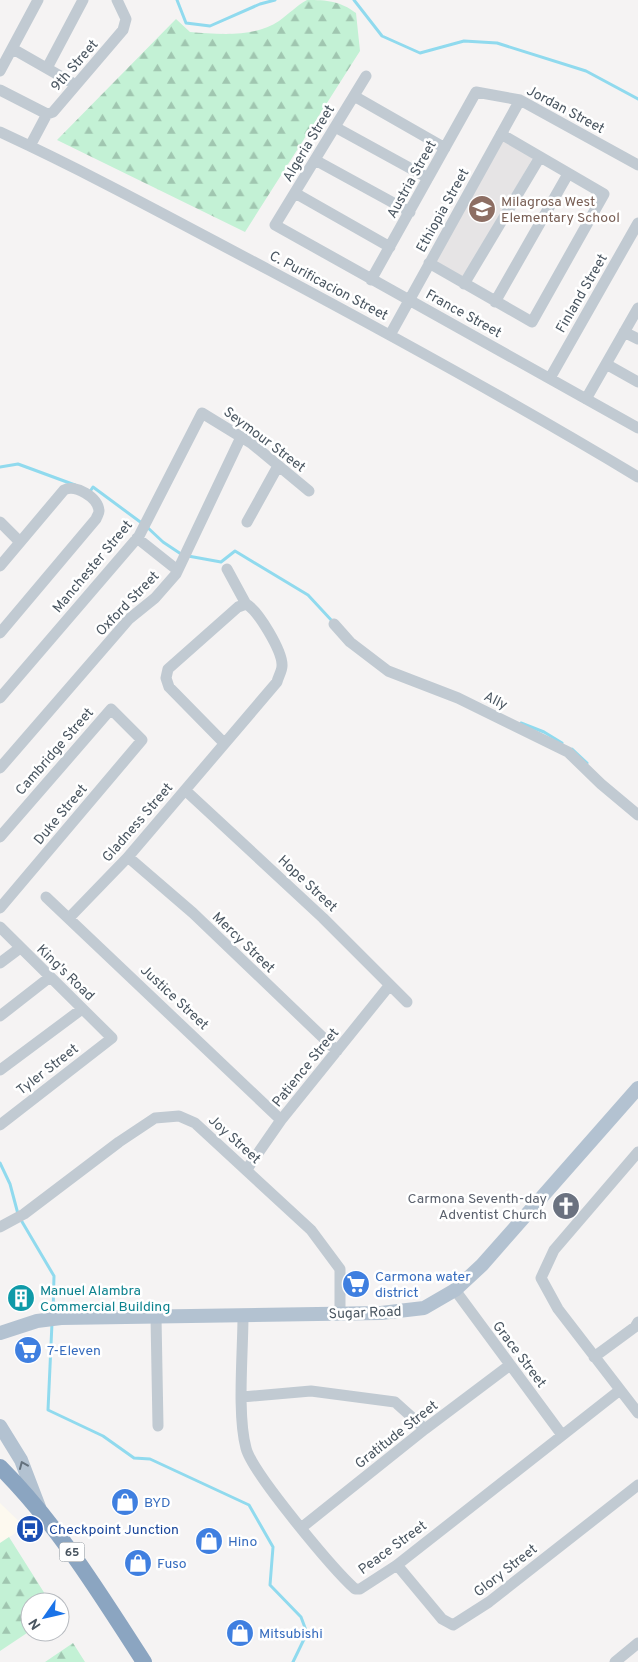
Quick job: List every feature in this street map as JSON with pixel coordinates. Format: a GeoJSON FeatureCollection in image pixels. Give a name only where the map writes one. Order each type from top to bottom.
{"type":"FeatureCollection","features":[{"type":"Feature","properties":{"kind":"highway","name":"65"},"geometry":{"type":"LineString","coordinates":[[0,1467],[39,1508],[60,1534],[144,1662]]}},
{"type":"Feature","properties":{"kind":"main road","name":"Sugar Road"},"geometry":{"type":"LineString","coordinates":[[0,1333],[38,1321],[61,1318],[381,1313],[418,1309],[436,1302],[455,1290],[482,1265],[638,1088]]}},
{"type":"Feature","properties":{"kind":"main road","name":"65"},"geometry":{"type":"LineString","coordinates":[[0,1426],[21,1460],[39,1508]]}},
{"type":"Feature","properties":{"kind":"street"},"geometry":{"type":"LineString","coordinates":[[0,71],[38,0]]}},
{"type":"Feature","properties":{"kind":"street"},"geometry":{"type":"LineString","coordinates":[[46,68],[82,0]]}},
{"type":"Feature","properties":{"kind":"street","name":"9th Street"},"geometry":{"type":"LineString","coordinates":[[30,146],[47,114],[53,112],[123,30],[126,19],[117,0]]}},
{"type":"Feature","properties":{"kind":"street"},"geometry":{"type":"LineString","coordinates":[[13,49],[76,85]]}},
{"type":"Feature","properties":{"kind":"street","name":"Algeria Street"},"geometry":{"type":"LineString","coordinates":[[275,225],[366,76]]}},
{"type":"Feature","properties":{"kind":"street"},"geometry":{"type":"LineString","coordinates":[[0,90],[47,114]]}},
{"type":"Feature","properties":{"kind":"street","name":"Jordan Street"},"geometry":{"type":"LineString","coordinates":[[476,92],[520,100],[638,165]]}},
{"type":"Feature","properties":{"kind":"street","name":"Austria Street"},"geometry":{"type":"LineString","coordinates":[[371,280],[476,92]]}},
{"type":"Feature","properties":{"kind":"street"},"geometry":{"type":"LineString","coordinates":[[354,96],[445,148]]}},
{"type":"Feature","properties":{"kind":"street","name":"Ethiopia Street"},"geometry":{"type":"LineString","coordinates":[[390,335],[520,100]]}},
{"type":"Feature","properties":{"kind":"street"},"geometry":{"type":"LineString","coordinates":[[334,128],[428,178]]}},
{"type":"Feature","properties":{"kind":"street","name":"C. Purificacion Street"},"geometry":{"type":"LineString","coordinates":[[0,132],[390,335],[516,404],[638,477]]}},
{"type":"Feature","properties":{"kind":"street"},"geometry":{"type":"LineString","coordinates":[[429,263],[532,322],[604,194],[501,134]]}},
{"type":"Feature","properties":{"kind":"street"},"geometry":{"type":"LineString","coordinates":[[464,284],[540,157]]}},
{"type":"Feature","properties":{"kind":"street"},"geometry":{"type":"LineString","coordinates":[[314,160],[410,212]]}},
{"type":"Feature","properties":{"kind":"street"},"geometry":{"type":"LineString","coordinates":[[495,302],[568,174]]}},
{"type":"Feature","properties":{"kind":"street"},"geometry":{"type":"LineString","coordinates":[[295,192],[390,247]]}},
{"type":"Feature","properties":{"kind":"street","name":"Finland Street"},"geometry":{"type":"LineString","coordinates":[[550,378],[638,223]]}},
{"type":"Feature","properties":{"kind":"street","name":"France Street"},"geometry":{"type":"LineString","coordinates":[[275,225],[638,428]]}},
{"type":"Feature","properties":{"kind":"street"},"geometry":{"type":"LineString","coordinates":[[586,398],[638,308]]}},
{"type":"Feature","properties":{"kind":"street"},"geometry":{"type":"LineString","coordinates":[[624,332],[638,339]]}},
{"type":"Feature","properties":{"kind":"street"},"geometry":{"type":"LineString","coordinates":[[606,364],[638,382]]}},
{"type":"Feature","properties":{"kind":"street","name":"Seymour Street"},"geometry":{"type":"LineString","coordinates":[[202,413],[241,437],[309,491]]}},
{"type":"Feature","properties":{"kind":"street","name":"Manchester Street"},"geometry":{"type":"LineString","coordinates":[[0,698],[137,538],[202,413]]}},
{"type":"Feature","properties":{"kind":"street","name":"Oxford Street"},"geometry":{"type":"LineString","coordinates":[[0,768],[129,619],[166,586],[176,574],[176,569],[241,437]]}},
{"type":"Feature","properties":{"kind":"street"},"geometry":{"type":"LineString","coordinates":[[247,522],[278,466]]}},
{"type":"Feature","properties":{"kind":"street"},"geometry":{"type":"LineString","coordinates":[[0,566],[64,490],[70,487],[76,488],[95,503],[98,511],[96,519],[0,633]]}},
{"type":"Feature","properties":{"kind":"street"},"geometry":{"type":"LineString","coordinates":[[0,522],[20,542]]}},
{"type":"Feature","properties":{"kind":"street"},"geometry":{"type":"LineString","coordinates":[[137,538],[176,569]]}},
{"type":"Feature","properties":{"kind":"street","name":"Gladness Street"},"geometry":{"type":"LineString","coordinates":[[69,918],[128,858],[277,682],[282,665],[275,643],[255,611],[246,604],[228,569]]}},
{"type":"Feature","properties":{"kind":"street"},"geometry":{"type":"LineString","coordinates":[[224,743],[170,687],[166,678],[168,669],[238,607],[246,604]]}},
{"type":"Feature","properties":{"kind":"street","name":"Ally"},"geometry":{"type":"LineString","coordinates":[[334,624],[350,642],[388,671],[458,698],[568,752],[601,784],[638,815]]}},
{"type":"Feature","properties":{"kind":"street","name":"Duke Street"},"geometry":{"type":"LineString","coordinates":[[0,908],[142,740],[111,708]]}},
{"type":"Feature","properties":{"kind":"street","name":"Cambridge Street"},"geometry":{"type":"LineString","coordinates":[[0,836],[111,708]]}},
{"type":"Feature","properties":{"kind":"street","name":"Hope Street"},"geometry":{"type":"LineString","coordinates":[[185,790],[323,918],[407,1002]]}},
{"type":"Feature","properties":{"kind":"street","name":"Mercy Street"},"geometry":{"type":"LineString","coordinates":[[128,858],[192,913],[337,1051]]}},
{"type":"Feature","properties":{"kind":"street","name":"Justice Street"},"geometry":{"type":"LineString","coordinates":[[46,898],[282,1120]]}},
{"type":"Feature","properties":{"kind":"street","name":"King's Road"},"geometry":{"type":"LineString","coordinates":[[0,927],[112,1038]]}},
{"type":"Feature","properties":{"kind":"street"},"geometry":{"type":"LineString","coordinates":[[0,963],[20,948]]}},
{"type":"Feature","properties":{"kind":"street"},"geometry":{"type":"LineString","coordinates":[[0,1016],[50,977]]}},
{"type":"Feature","properties":{"kind":"street","name":"Patience Street"},"geometry":{"type":"LineString","coordinates":[[247,1169],[282,1120],[389,986]]}},
{"type":"Feature","properties":{"kind":"street"},"geometry":{"type":"LineString","coordinates":[[0,1070],[82,1009]]}},
{"type":"Feature","properties":{"kind":"street","name":"Tyler Street"},"geometry":{"type":"LineString","coordinates":[[0,1125],[112,1038]]}},
{"type":"Feature","properties":{"kind":"street","name":"Joy Street"},"geometry":{"type":"LineString","coordinates":[[0,1227],[20,1216],[119,1142],[155,1118],[179,1116],[194,1123],[247,1169],[311,1230],[340,1268],[340,1314]]}},
{"type":"Feature","properties":{"kind":"street"},"geometry":{"type":"LineString","coordinates":[[638,1152],[554,1250],[541,1278],[558,1310],[638,1413]]}},
{"type":"Feature","properties":{"kind":"street","name":"Grace Street"},"geometry":{"type":"LineString","coordinates":[[455,1290],[562,1435]]}},
{"type":"Feature","properties":{"kind":"street","name":"Peace Street"},"geometry":{"type":"LineString","coordinates":[[243,1316],[242,1397],[246,1449],[256,1468],[301,1528],[356,1589],[360,1589],[397,1565],[620,1390]]}},
{"type":"Feature","properties":{"kind":"street"},"geometry":{"type":"LineString","coordinates":[[156,1317],[158,1426]]}},
{"type":"Feature","properties":{"kind":"street"},"geometry":{"type":"LineString","coordinates":[[594,1357],[635,1327],[638,1322]]}},
{"type":"Feature","properties":{"kind":"street","name":"Gratitude Street"},"geometry":{"type":"LineString","coordinates":[[301,1528],[425,1429],[510,1366]]}},
{"type":"Feature","properties":{"kind":"street"},"geometry":{"type":"LineString","coordinates":[[242,1397],[311,1391],[396,1402],[425,1429]]}},
{"type":"Feature","properties":{"kind":"street","name":"Glory Street"},"geometry":{"type":"LineString","coordinates":[[397,1565],[442,1619],[453,1625],[490,1602],[638,1485]]}},
{"type":"Feature","properties":{"kind":"street"},"geometry":{"type":"LineString","coordinates":[[615,1662],[638,1643]]}},
{"type":"Feature","properties":{"kind":"shaded area","name":"Milagrosa West Elementary School"},"geometry":{"type":"Polygon","coordinates":[[[501,137],[534,156],[463,279],[432,262],[501,137]]]}},
{"type":"Feature","properties":{"kind":"shaded area"},"geometry":{"type":"Polygon","coordinates":[[[0,1503],[25,1527],[0,1543],[0,1503]]]}},
{"type":"Feature","properties":{"kind":"green space"},"geometry":{"type":"Polygon","coordinates":[[[307,0],[333,2],[356,13],[360,51],[245,232],[57,140],[176,19],[190,32],[236,34],[269,26],[279,21],[307,0]]]}},
{"type":"Feature","properties":{"kind":"green space"},"geometry":{"type":"Polygon","coordinates":[[[9,1537],[44,1592],[20,1592],[20,1638],[0,1651],[0,1543],[9,1537]]]}},
{"type":"Feature","properties":{"kind":"green space"},"geometry":{"type":"Polygon","coordinates":[[[73,1643],[85,1662],[45,1662],[73,1643]]]}},
{"type":"Feature","properties":{"kind":"waterway"},"geometry":{"type":"LineString","coordinates":[[177,0],[186,23],[210,26],[260,4],[275,0]]}},
{"type":"Feature","properties":{"kind":"waterway"},"geometry":{"type":"LineString","coordinates":[[354,0],[382,36],[420,53],[464,41],[497,43],[586,71],[638,99]]}},
{"type":"Feature","properties":{"kind":"waterway"},"geometry":{"type":"LineString","coordinates":[[0,467],[18,464],[75,485]]}},
{"type":"Feature","properties":{"kind":"waterway"},"geometry":{"type":"LineString","coordinates":[[89,493],[93,487],[143,524]]}},
{"type":"Feature","properties":{"kind":"waterway"},"geometry":{"type":"LineString","coordinates":[[147,527],[163,542],[181,554]]}},
{"type":"Feature","properties":{"kind":"waterway"},"geometry":{"type":"LineString","coordinates":[[188,556],[221,562],[235,551],[308,595],[333,622]]}},
{"type":"Feature","properties":{"kind":"waterway"},"geometry":{"type":"LineString","coordinates":[[521,723],[544,732],[562,743]]}},
{"type":"Feature","properties":{"kind":"waterway"},"geometry":{"type":"LineString","coordinates":[[572,749],[587,763]]}},
{"type":"Feature","properties":{"kind":"waterway"},"geometry":{"type":"LineString","coordinates":[[0,1163],[10,1184],[18,1214]]}},
{"type":"Feature","properties":{"kind":"waterway"},"geometry":{"type":"LineString","coordinates":[[21,1220],[54,1276],[53,1314]]}},
{"type":"Feature","properties":{"kind":"waterway"},"geometry":{"type":"LineString","coordinates":[[52,1323],[48,1410],[103,1436],[134,1458],[150,1459],[249,1505],[273,1547],[270,1585],[301,1617],[307,1633],[293,1662]]}},
{"type":"Feature","properties":{"kind":"place","name":"Milagrosa West Elementary School"},"geometry":{"type":"Point","coordinates":[482,209]}},
{"type":"Feature","properties":{"kind":"place","name":"Carmona Seventh-day Adventist Church"},"geometry":{"type":"Point","coordinates":[566,1206]}},
{"type":"Feature","properties":{"kind":"place","name":"Carmona water district"},"geometry":{"type":"Point","coordinates":[356,1284]}},
{"type":"Feature","properties":{"kind":"place","name":"Manuel Alambra Commercial Building"},"geometry":{"type":"Point","coordinates":[21,1298]}},
{"type":"Feature","properties":{"kind":"place","name":"7-Eleven"},"geometry":{"type":"Point","coordinates":[28,1350]}},
{"type":"Feature","properties":{"kind":"place","name":"BYD"},"geometry":{"type":"Point","coordinates":[125,1502]}},
{"type":"Feature","properties":{"kind":"place","name":"Checkpoint Junction"},"geometry":{"type":"Point","coordinates":[30,1529]}},
{"type":"Feature","properties":{"kind":"place","name":"Hino"},"geometry":{"type":"Point","coordinates":[209,1541]}},
{"type":"Feature","properties":{"kind":"place","name":"Fuso"},"geometry":{"type":"Point","coordinates":[138,1563]}},
{"type":"Feature","properties":{"kind":"place","name":"Mitsubishi"},"geometry":{"type":"Point","coordinates":[240,1633]}}]}
